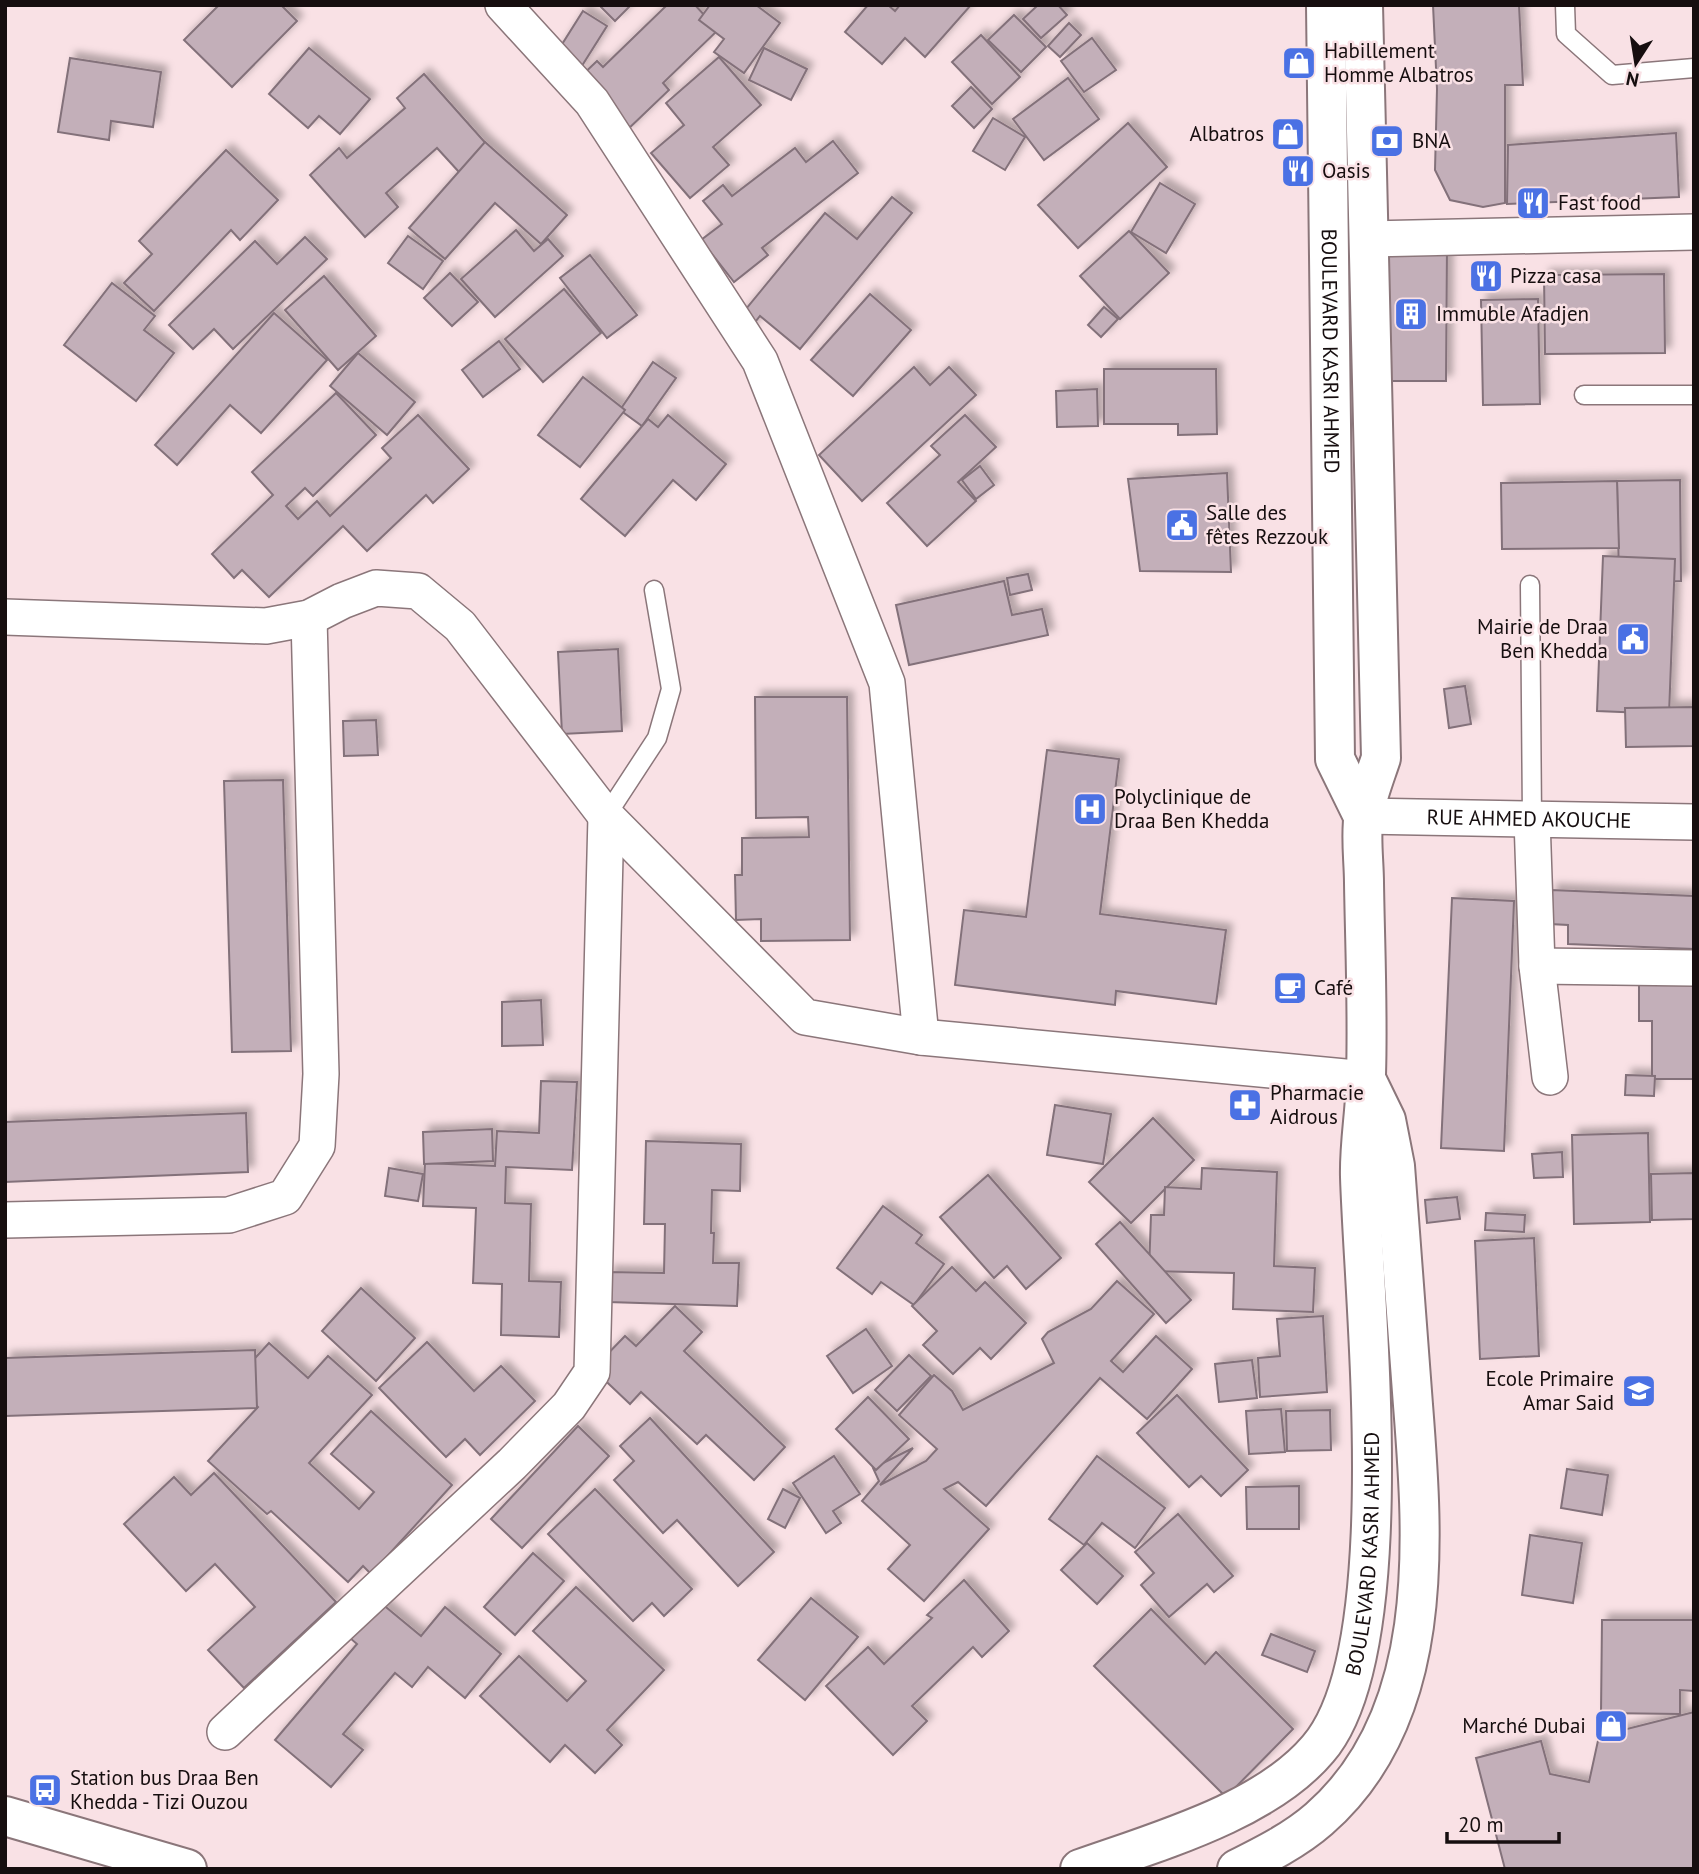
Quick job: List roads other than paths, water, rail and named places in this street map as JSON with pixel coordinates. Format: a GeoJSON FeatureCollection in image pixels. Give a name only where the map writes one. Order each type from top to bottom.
{"type":"FeatureCollection","features":[{"type":"Feature","properties":{"kind":"main road","name":"BOULEVARD KASRI AHMED"},"geometry":{"type":"LineString","coordinates":[[1326,5],[1335,760],[1363,816]]}},
{"type":"Feature","properties":{"kind":"main road","name":"BOULEVARD KASRI AHMED"},"geometry":{"type":"LineString","coordinates":[[1080,1869],[1154,1843],[1224,1813],[1290,1777],[1318,1749],[1337,1723],[1350,1692],[1367,1598],[1370,1404],[1360,1173],[1367,1079],[1363,816],[1381,758],[1363,5]]}},
{"type":"Feature","properties":{"kind":"main road","name":"BOULEVARD KASRI AHMED"},"geometry":{"type":"LineString","coordinates":[[1237,1869],[1270,1852],[1319,1819],[1361,1771],[1388,1721],[1412,1639],[1421,1578],[1421,1512],[1395,1166],[1385,1120],[1367,1079]]}},
{"type":"Feature","properties":{"kind":"main road"},"geometry":{"type":"LineString","coordinates":[[5,1816],[187,1869]]}},
{"type":"Feature","properties":{"kind":"street"},"geometry":{"type":"LineString","coordinates":[[503,5],[592,103],[760,361],[887,683],[921,1037]]}},
{"type":"Feature","properties":{"kind":"street"},"geometry":{"type":"LineString","coordinates":[[1368,239],[1694,232]]}},
{"type":"Feature","properties":{"kind":"street"},"geometry":{"type":"LineString","coordinates":[[5,617],[265,626],[309,618],[376,588],[418,591],[460,626],[606,816],[805,1017],[921,1037],[1367,1079]]}},
{"type":"Feature","properties":{"kind":"street"},"geometry":{"type":"LineString","coordinates":[[5,1220],[229,1215],[285,1197],[317,1146],[321,1074],[309,618]]}},
{"type":"Feature","properties":{"kind":"street"},"geometry":{"type":"LineString","coordinates":[[225,1732],[512,1464],[569,1406],[592,1372],[606,816]]}},
{"type":"Feature","properties":{"kind":"street","name":"RUE AHMED AKOUCHE"},"geometry":{"type":"LineString","coordinates":[[1363,816],[1694,822]]}},
{"type":"Feature","properties":{"kind":"street"},"geometry":{"type":"LineString","coordinates":[[1532,819],[1537,966],[1550,1077]]}},
{"type":"Feature","properties":{"kind":"street"},"geometry":{"type":"LineString","coordinates":[[1537,966],[1694,968]]}},
{"type":"Feature","properties":{"kind":"lane"},"geometry":{"type":"LineString","coordinates":[[1565,5],[1566,34],[1612,75],[1694,68]]}},
{"type":"Feature","properties":{"kind":"lane"},"geometry":{"type":"LineString","coordinates":[[1584,395],[1694,395]]}},
{"type":"Feature","properties":{"kind":"lane"},"geometry":{"type":"LineString","coordinates":[[1530,585],[1532,819]]}},
{"type":"Feature","properties":{"kind":"lane"},"geometry":{"type":"LineString","coordinates":[[606,816],[657,738],[671,689],[654,590]]}},
{"type":"Feature","properties":{"kind":"place","name":"Habillement Homme Albatros"},"geometry":{"type":"Point","coordinates":[1299,63]}},
{"type":"Feature","properties":{"kind":"place","name":"Albatros"},"geometry":{"type":"Point","coordinates":[1288,134]}},
{"type":"Feature","properties":{"kind":"place","name":"BNA"},"geometry":{"type":"Point","coordinates":[1387,141]}},
{"type":"Feature","properties":{"kind":"place","name":"Oasis"},"geometry":{"type":"Point","coordinates":[1298,171]}},
{"type":"Feature","properties":{"kind":"place","name":"Fast food"},"geometry":{"type":"Point","coordinates":[1533,203]}},
{"type":"Feature","properties":{"kind":"place","name":"Pizza casa"},"geometry":{"type":"Point","coordinates":[1486,276]}},
{"type":"Feature","properties":{"kind":"place","name":"Immuble Afadjen"},"geometry":{"type":"Point","coordinates":[1411,314]}},
{"type":"Feature","properties":{"kind":"place","name":"Salle des fêtes Rezzouk"},"geometry":{"type":"Point","coordinates":[1182,525]}},
{"type":"Feature","properties":{"kind":"place","name":"Mairie de Draa Ben Khedda"},"geometry":{"type":"Point","coordinates":[1633,639]}},
{"type":"Feature","properties":{"kind":"place","name":"Polyclinique de Draa Ben Khedda"},"geometry":{"type":"Point","coordinates":[1090,809]}},
{"type":"Feature","properties":{"kind":"place","name":"Café"},"geometry":{"type":"Point","coordinates":[1290,988]}},
{"type":"Feature","properties":{"kind":"place","name":"Pharmacie Aidrous"},"geometry":{"type":"Point","coordinates":[1245,1105]}},
{"type":"Feature","properties":{"kind":"place","name":"Ecole Primaire Amar Said"},"geometry":{"type":"Point","coordinates":[1639,1391]}},
{"type":"Feature","properties":{"kind":"place","name":"Marché Dubai"},"geometry":{"type":"Point","coordinates":[1611,1726]}},
{"type":"Feature","properties":{"kind":"place","name":"Station bus Draa Ben Khedda - Tizi Ouzou"},"geometry":{"type":"Point","coordinates":[45,1790]}}]}
